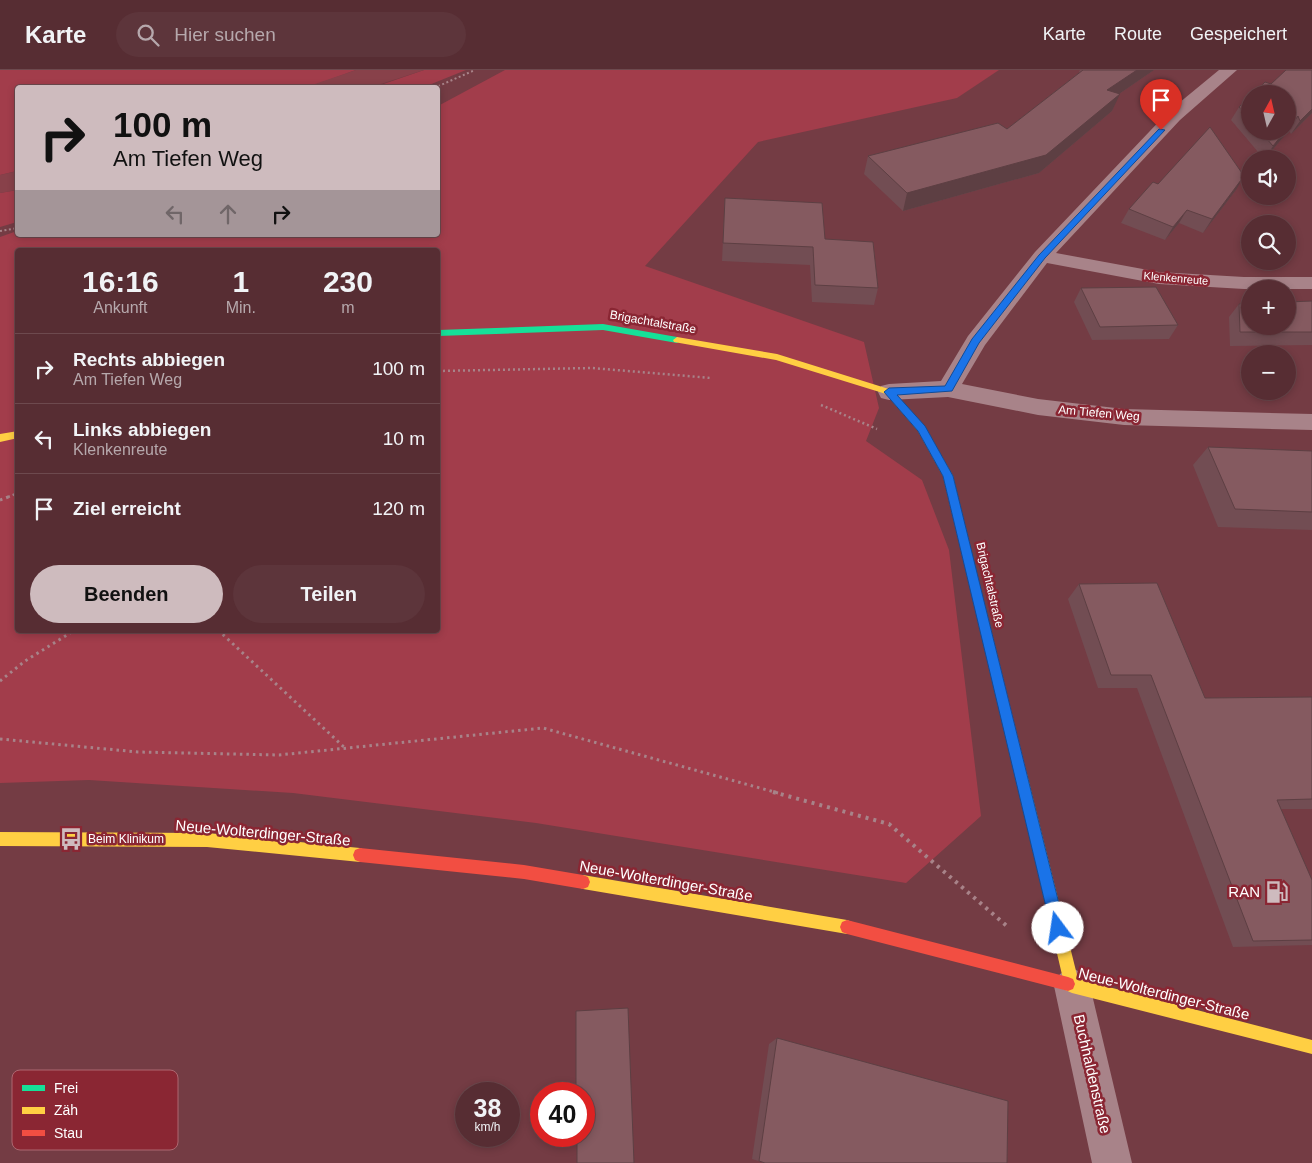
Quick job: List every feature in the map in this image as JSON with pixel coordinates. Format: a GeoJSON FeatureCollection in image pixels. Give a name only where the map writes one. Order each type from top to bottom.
{"type":"FeatureCollection","features":[{"type":"Feature","properties":{"kind":"street"},"geometry":{"type":"LineString","coordinates":[[948,389],[976,341],[1042,256],[1174,116],[1229,70]]}},
{"type":"Feature","properties":{"kind":"street","name":"Klenkenreute"},"geometry":{"type":"LineString","coordinates":[[1042,256],[1159,278],[1244,283],[1312,283]]}},
{"type":"Feature","properties":{"kind":"street","name":"Brigachtalstraße"},"geometry":{"type":"LineString","coordinates":[[440,333],[603,327],[777,357],[889,392],[922,429],[948,476],[1072,986]]}},
{"type":"Feature","properties":{"kind":"street","name":"Am Tiefen Weg"},"geometry":{"type":"LineString","coordinates":[[889,392],[948,389],[1038,407],[1124,417],[1312,422]]}},
{"type":"Feature","properties":{"kind":"street"},"geometry":{"type":"LineString","coordinates":[[0,438],[15,435]]}},
{"type":"Feature","properties":{"kind":"street","name":"Neue-Wolterdinger-Straße"},"geometry":{"type":"LineString","coordinates":[[0,839],[207,840],[524,872],[850,928],[1312,1047]]}},
{"type":"Feature","properties":{"kind":"street","name":"Buchhaldenstraße"},"geometry":{"type":"LineString","coordinates":[[1072,986],[1112,1163]]}},
{"type":"Feature","properties":{"kind":"path"},"geometry":{"type":"LineString","coordinates":[[440,85],[475,70]]}},
{"type":"Feature","properties":{"kind":"path"},"geometry":{"type":"LineString","coordinates":[[0,231],[15,228]]}},
{"type":"Feature","properties":{"kind":"path"},"geometry":{"type":"LineString","coordinates":[[440,371],[592,368],[715,378]]}},
{"type":"Feature","properties":{"kind":"path"},"geometry":{"type":"LineString","coordinates":[[817,403],[880,430]]}},
{"type":"Feature","properties":{"kind":"path"},"geometry":{"type":"LineString","coordinates":[[0,500],[15,494]]}},
{"type":"Feature","properties":{"kind":"path"},"geometry":{"type":"LineString","coordinates":[[0,681],[25,660],[70,633]]}},
{"type":"Feature","properties":{"kind":"path"},"geometry":{"type":"LineString","coordinates":[[221,633],[345,748]]}},
{"type":"Feature","properties":{"kind":"path"},"geometry":{"type":"LineString","coordinates":[[0,739],[138,752],[279,755],[543,728],[890,824],[1013,931]]}},
{"type":"Feature","properties":{"kind":"shaded area"},"geometry":{"type":"Polygon","coordinates":[[[0,70],[356,70],[314,85],[15,85],[15,171],[0,175],[0,70]]]}},
{"type":"Feature","properties":{"kind":"shaded area"},"geometry":{"type":"Polygon","coordinates":[[[356,70],[424,70],[378,85],[312,85],[356,70]]]}},
{"type":"Feature","properties":{"kind":"shaded area"},"geometry":{"type":"Polygon","coordinates":[[[424,70],[466,70],[429,85],[381,85],[424,70]]]}},
{"type":"Feature","properties":{"kind":"shaded area"},"geometry":{"type":"Polygon","coordinates":[[[505,70],[999,70],[957,98],[758,142],[645,266],[864,342],[879,408],[866,441],[922,480],[949,550],[981,816],[906,883],[536,823],[293,793],[89,780],[0,783],[0,237],[15,232],[15,237],[440,237],[440,105],[505,70]]]}},
{"type":"Feature","properties":{"kind":"shaded area"},"geometry":{"type":"Polygon","coordinates":[[[15,171],[15,190],[0,193],[0,175],[15,171]]]}},
{"type":"Feature","properties":{"kind":"shaded area"},"geometry":{"type":"Polygon","coordinates":[[[15,190],[15,223],[0,227],[0,193],[15,190]]]}},
{"type":"Feature","properties":{"kind":"building"},"geometry":{"type":"Polygon","coordinates":[[[1083,70],[1137,70],[1107,90],[1120,94],[1046,155],[907,193],[868,156],[998,123],[1007,129],[1083,70]]]}},
{"type":"Feature","properties":{"kind":"building"},"geometry":{"type":"Polygon","coordinates":[[[1286,70],[1312,70],[1312,109],[1300,121],[1298,116],[1296,119],[1296,85],[1262,85],[1265,82],[1271,84],[1286,70]]]}},
{"type":"Feature","properties":{"kind":"building"},"geometry":{"type":"Polygon","coordinates":[[[1210,127],[1241,172],[1241,180],[1212,219],[1187,210],[1173,227],[1129,209],[1153,182],[1158,184],[1210,127]]]}},
{"type":"Feature","properties":{"kind":"building"},"geometry":{"type":"Polygon","coordinates":[[[1268,140],[1278,140],[1273,146],[1268,140]]]}},
{"type":"Feature","properties":{"kind":"building"},"geometry":{"type":"Polygon","coordinates":[[[725,198],[822,203],[825,239],[873,242],[878,288],[815,285],[813,247],[723,243],[725,198]]]}},
{"type":"Feature","properties":{"kind":"building"},"geometry":{"type":"Polygon","coordinates":[[[1156,287],[1178,325],[1100,327],[1081,288],[1156,287]]]}},
{"type":"Feature","properties":{"kind":"building"},"geometry":{"type":"Polygon","coordinates":[[[1312,301],[1312,332],[1296,332],[1296,302],[1312,301]]]}},
{"type":"Feature","properties":{"kind":"building"},"geometry":{"type":"Polygon","coordinates":[[[1239,304],[1241,304],[1241,332],[1240,332],[1239,304]]]}},
{"type":"Feature","properties":{"kind":"building"},"geometry":{"type":"Polygon","coordinates":[[[1208,447],[1312,451],[1312,512],[1235,509],[1208,447]]]}},
{"type":"Feature","properties":{"kind":"building"},"geometry":{"type":"Polygon","coordinates":[[[1157,583],[1205,698],[1312,697],[1312,799],[1277,800],[1312,880],[1312,940],[1253,941],[1151,675],[1111,675],[1079,584],[1157,583]]]}},
{"type":"Feature","properties":{"kind":"building"},"geometry":{"type":"Polygon","coordinates":[[[628,1008],[634,1163],[577,1163],[577,1147],[595,1147],[595,1082],[576,1082],[576,1011],[628,1008]]]}},
{"type":"Feature","properties":{"kind":"building"},"geometry":{"type":"Polygon","coordinates":[[[777,1038],[1008,1101],[1007,1163],[765,1163],[759,1161],[777,1038]]]}},
{"type":"Feature","properties":{"kind":"traffic: fast"},"geometry":{"type":"LineString","coordinates":[[440,333],[603,327],[677,340]]}},
{"type":"Feature","properties":{"kind":"traffic: slow"},"geometry":{"type":"LineString","coordinates":[[677,340],[777,357],[889,392],[922,429],[948,476],[953,497]]}},
{"type":"Feature","properties":{"kind":"traffic: slow"},"geometry":{"type":"LineString","coordinates":[[0,438],[15,435]]}},
{"type":"Feature","properties":{"kind":"traffic: slow"},"geometry":{"type":"LineString","coordinates":[[1021,774],[1072,986]]}},
{"type":"Feature","properties":{"kind":"traffic: slow"},"geometry":{"type":"LineString","coordinates":[[0,839],[207,840],[360,855]]}},
{"type":"Feature","properties":{"kind":"traffic: slow"},"geometry":{"type":"LineString","coordinates":[[583,882],[847,927]]}},
{"type":"Feature","properties":{"kind":"traffic: slow"},"geometry":{"type":"LineString","coordinates":[[1068,984],[1312,1047]]}},
{"type":"Feature","properties":{"kind":"traffic: jam"},"geometry":{"type":"LineString","coordinates":[[953,497],[1021,774]]}},
{"type":"Feature","properties":{"kind":"traffic: jam"},"geometry":{"type":"LineString","coordinates":[[360,855],[524,872],[583,882]]}},
{"type":"Feature","properties":{"kind":"traffic: jam"},"geometry":{"type":"LineString","coordinates":[[847,927],[1068,984]]}},
{"type":"Feature","properties":{"kind":"place","name":"Beim Klinikum"},"geometry":{"type":"Point","coordinates":[71,839]}},
{"type":"Feature","properties":{"kind":"place","name":"RAN"},"geometry":{"type":"Point","coordinates":[1277,892]}},
{"type":"Feature","properties":{"kind":"route"},"geometry":{"type":"LineString","coordinates":[[1058,928],[948,476],[922,429],[889,392],[948,389],[976,341],[1042,256],[1161,130]]}}]}
